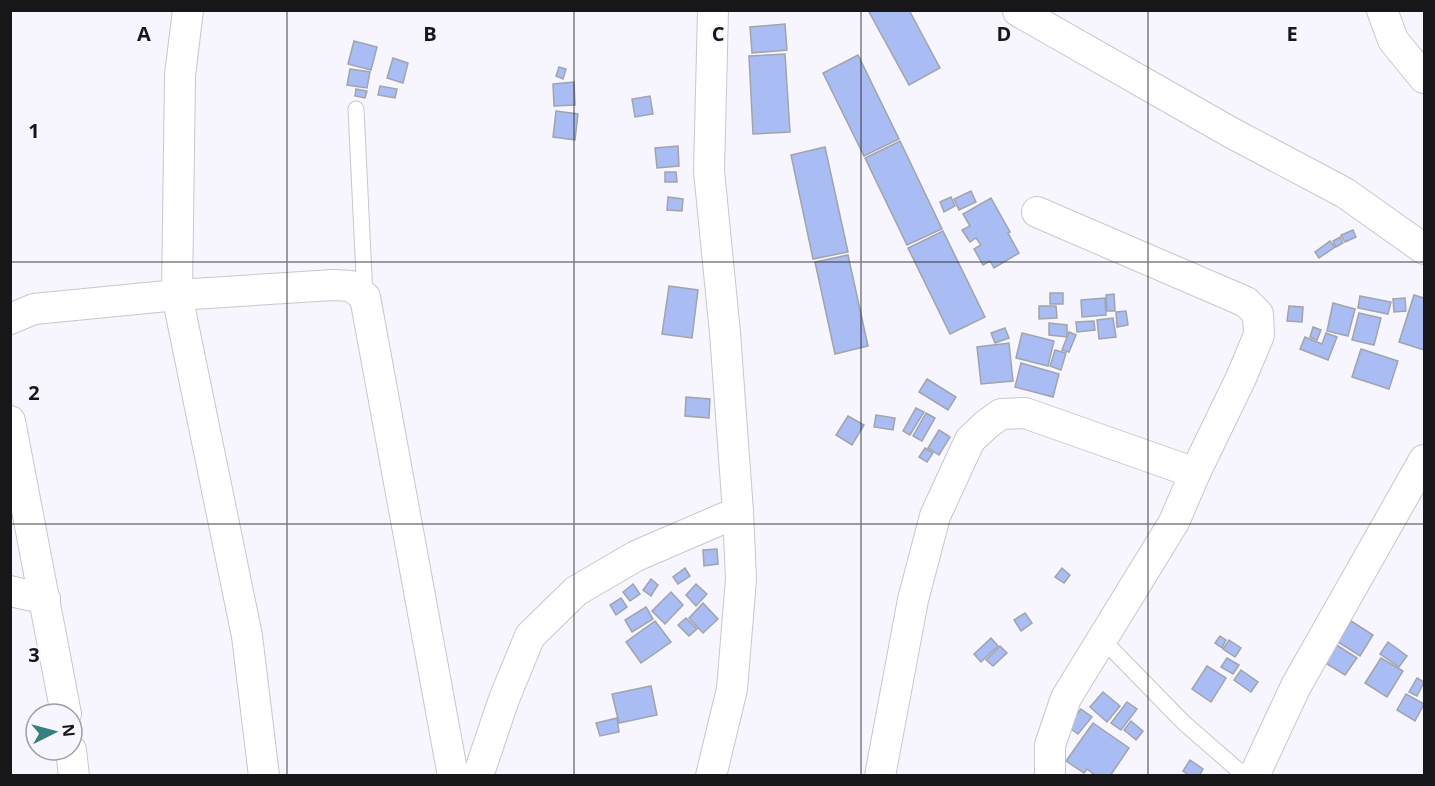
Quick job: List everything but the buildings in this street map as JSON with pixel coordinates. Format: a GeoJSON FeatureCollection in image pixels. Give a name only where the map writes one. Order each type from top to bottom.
{"type":"FeatureCollection","features":[{"type":"Feature","properties":{"kind":"street"},"geometry":{"type":"LineString","coordinates":[[188,10],[180,75],[177,295],[247,636],[264,776]]}},
{"type":"Feature","properties":{"kind":"street"},"geometry":{"type":"LineString","coordinates":[[711,776],[732,689],[741,579],[725,333],[709,171],[713,10]]}},
{"type":"Feature","properties":{"kind":"street"},"geometry":{"type":"LineString","coordinates":[[1382,10],[1393,40],[1425,78]]}},
{"type":"Feature","properties":{"kind":"street"},"geometry":{"type":"LineString","coordinates":[[1018,11],[1230,132],[1346,193],[1425,249]]}},
{"type":"Feature","properties":{"kind":"street"},"geometry":{"type":"LineString","coordinates":[[1037,212],[1246,302],[1258,314],[1258,335],[1242,378],[1195,473],[1174,522],[1066,698],[1050,746],[1050,776]]}},
{"type":"Feature","properties":{"kind":"street"},"geometry":{"type":"LineString","coordinates":[[10,319],[34,309],[177,295],[333,285],[351,286],[365,297],[453,776]]}},
{"type":"Feature","properties":{"kind":"street"},"geometry":{"type":"LineString","coordinates":[[880,776],[915,590],[935,516],[970,440],[1001,414],[1025,413],[1195,473]]}},
{"type":"Feature","properties":{"kind":"street"},"geometry":{"type":"LineString","coordinates":[[10,421],[64,702]]}},
{"type":"Feature","properties":{"kind":"street"},"geometry":{"type":"LineString","coordinates":[[1254,776],[1296,686],[1425,460]]}},
{"type":"Feature","properties":{"kind":"street"},"geometry":{"type":"LineString","coordinates":[[478,776],[504,699],[530,636],[576,591],[636,556],[738,512]]}},
{"type":"Feature","properties":{"kind":"street"},"geometry":{"type":"LineString","coordinates":[[10,591],[45,599]]}},
{"type":"Feature","properties":{"kind":"lane"},"geometry":{"type":"LineString","coordinates":[[356,109],[365,297]]}},
{"type":"Feature","properties":{"kind":"lane"},"geometry":{"type":"LineString","coordinates":[[1101,639],[1184,723],[1245,776]]}}]}
